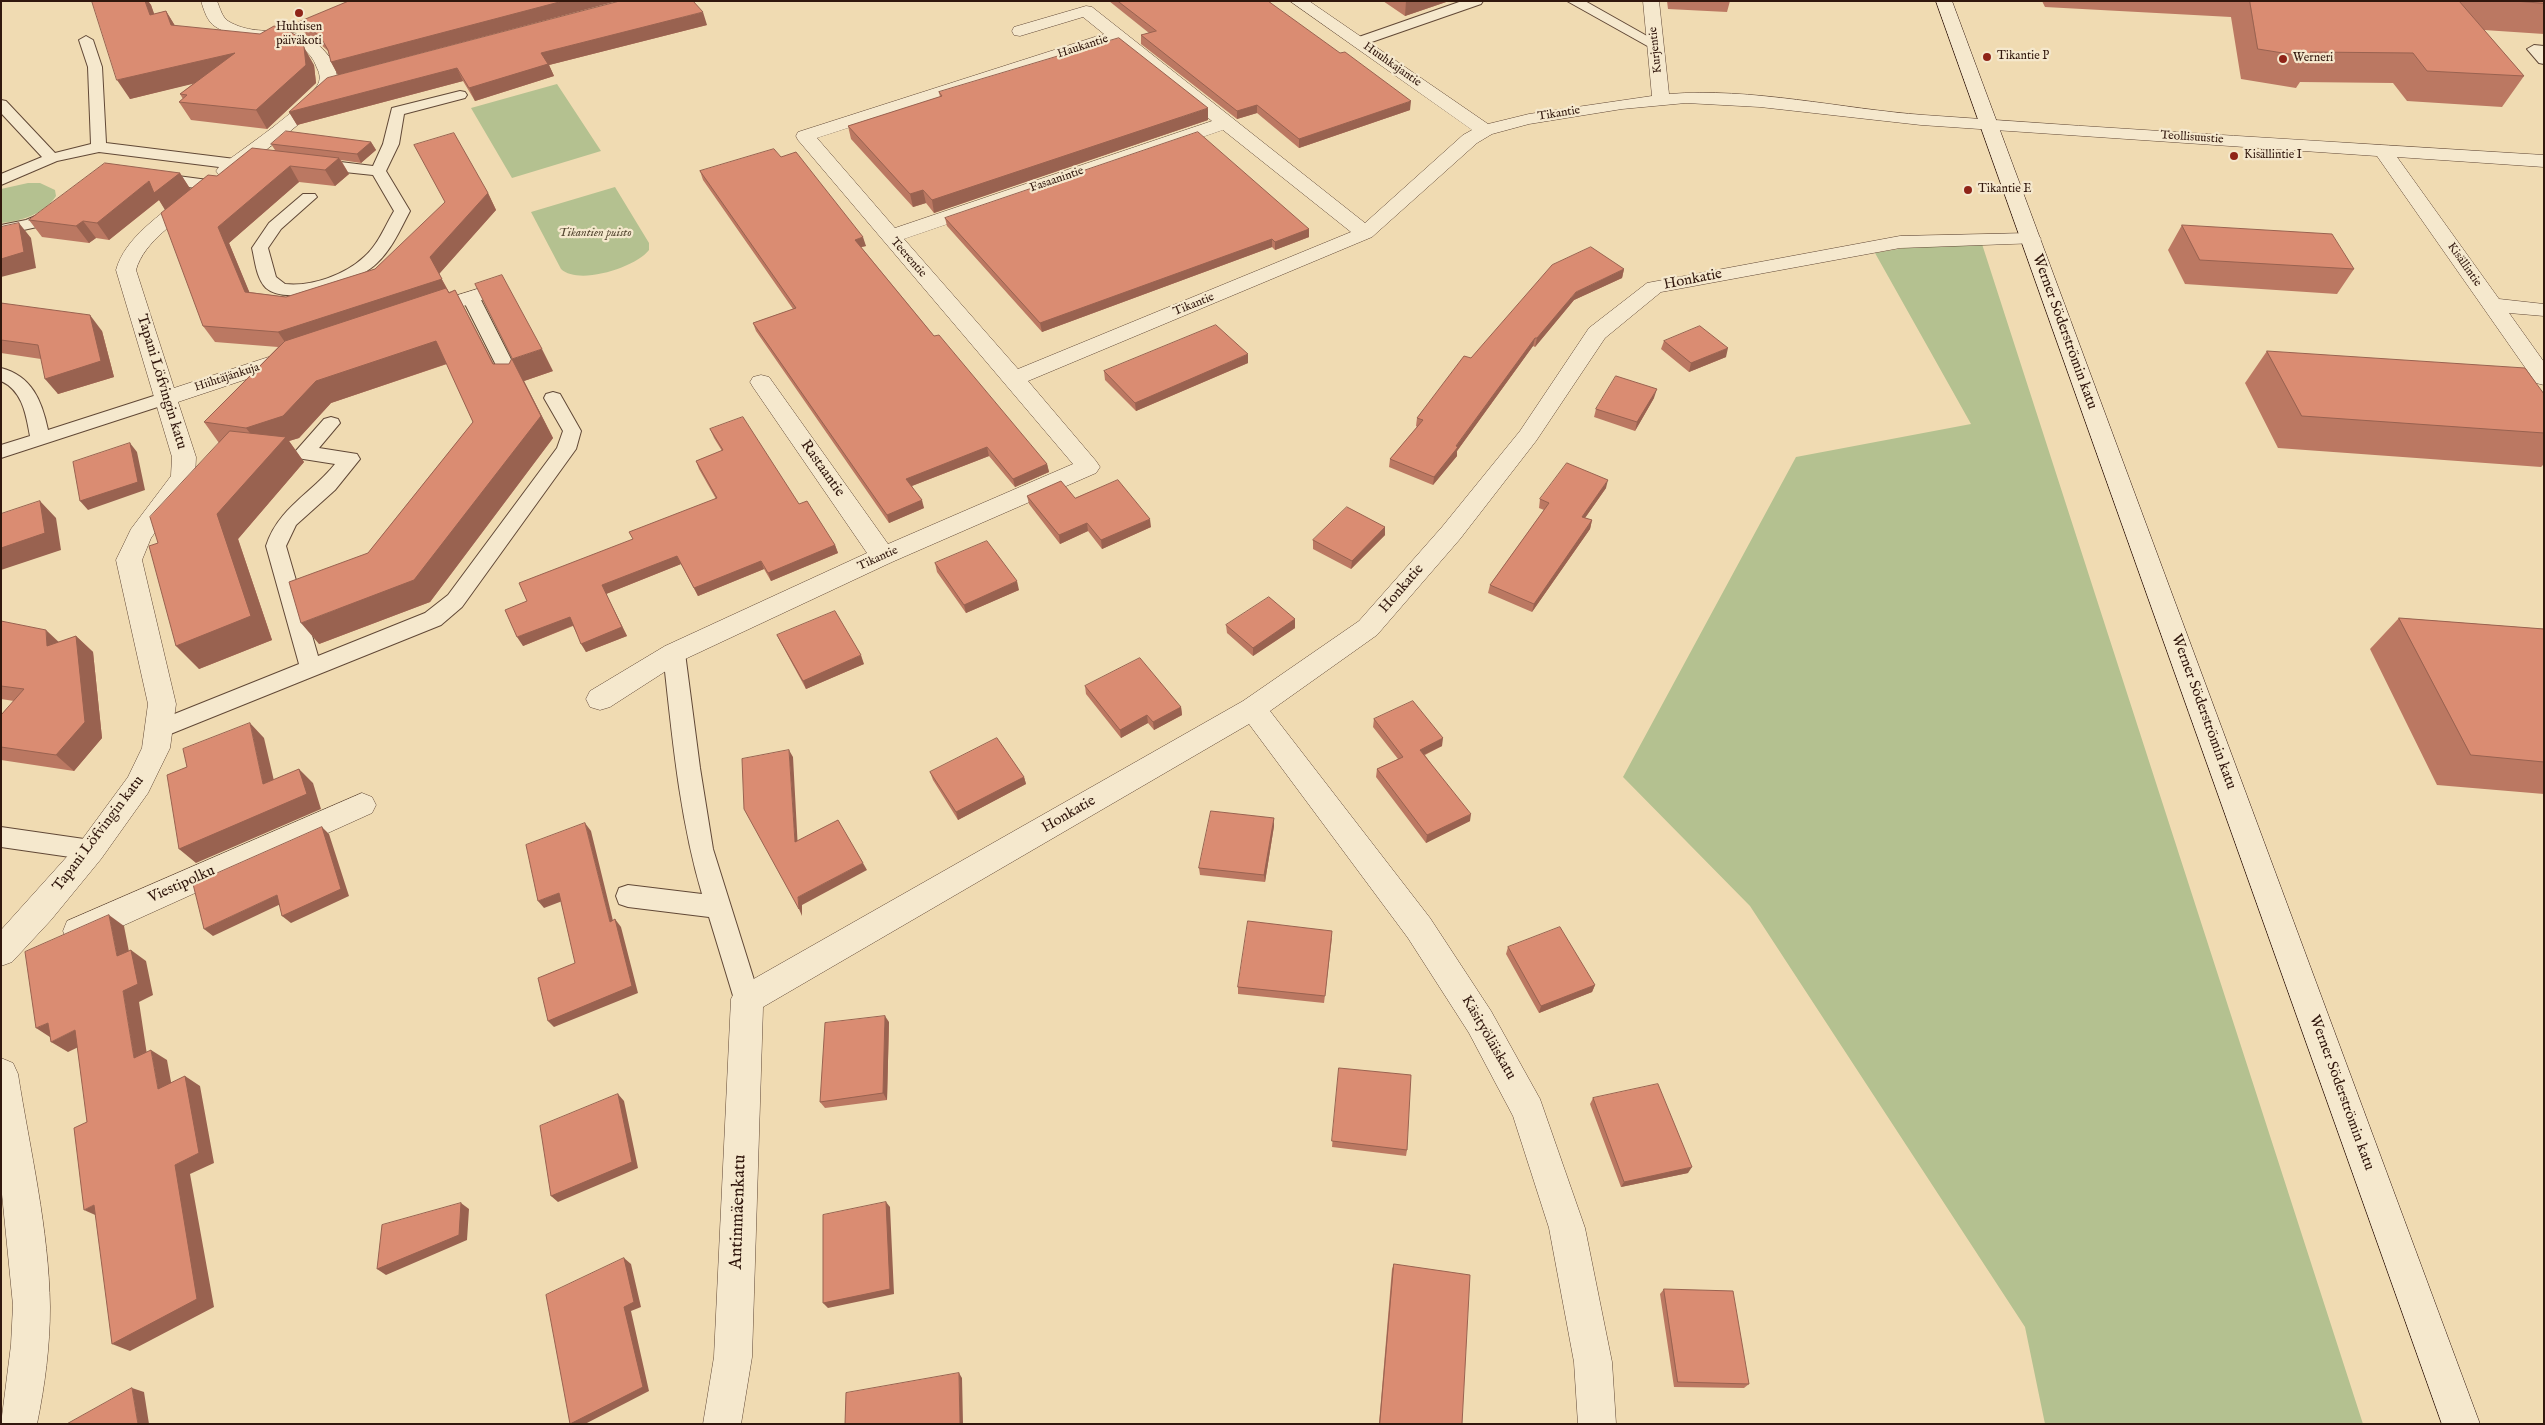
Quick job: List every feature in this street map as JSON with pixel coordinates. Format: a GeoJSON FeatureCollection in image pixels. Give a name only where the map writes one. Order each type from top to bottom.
{"type":"FeatureCollection","features":[{"type":"Feature","properties":{"kind":"street","name":"Tapani Löfvingin katu"},"geometry":{"type":"LineString","coordinates":[[1,952],[40,911],[91,850],[138,785],[156,748],[160,729],[162,704],[129,560],[140,536],[183,477],[184,457],[130,286],[126,265],[137,247],[208,185],[248,159],[336,82],[318,51],[311,45],[294,37],[235,30],[223,25],[216,19],[209,1]]}},
{"type":"Feature","properties":{"kind":"street","name":"Huuhkajantie"},"geometry":{"type":"LineString","coordinates":[[1298,1],[1485,130]]}},
{"type":"Feature","properties":{"kind":"street","name":"Kurjentie"},"geometry":{"type":"LineString","coordinates":[[1651,1],[1661,100]]}},
{"type":"Feature","properties":{"kind":"street","name":"Werner Söderströmin katu"},"geometry":{"type":"LineString","coordinates":[[1944,1],[2461,1424]]}},
{"type":"Feature","properties":{"kind":"street"},"geometry":{"type":"LineString","coordinates":[[1020,31],[1086,11],[1116,36]]}},
{"type":"Feature","properties":{"kind":"street","name":"Haukantie"},"geometry":{"type":"LineString","coordinates":[[805,136],[1116,36],[1365,232]]}},
{"type":"Feature","properties":{"kind":"street","name":"Tikantie"},"geometry":{"type":"LineString","coordinates":[[600,699],[674,653],[883,556],[1088,467],[1014,379],[1365,232],[1455,151],[1485,130],[1549,116],[1661,100],[1724,100],[1989,125]]}},
{"type":"Feature","properties":{"kind":"street","name":"Fasaanintie"},"geometry":{"type":"LineString","coordinates":[[890,237],[1225,122]]}},
{"type":"Feature","properties":{"kind":"street","name":"Teollisuustie"},"geometry":{"type":"LineString","coordinates":[[1989,125],[2544,161]]}},
{"type":"Feature","properties":{"kind":"street","name":"Teerentie"},"geometry":{"type":"LineString","coordinates":[[805,136],[1014,379]]}},
{"type":"Feature","properties":{"kind":"street","name":"Kisällintie"},"geometry":{"type":"LineString","coordinates":[[2384,152],[2544,378]]}},
{"type":"Feature","properties":{"kind":"street","name":"Honkatie"},"geometry":{"type":"LineString","coordinates":[[747,999],[1253,710],[1368,628],[1451,533],[1528,436],[1597,333],[1654,287],[1900,242],[2031,239]]}},
{"type":"Feature","properties":{"kind":"street"},"geometry":{"type":"LineString","coordinates":[[406,319],[479,295]]}},
{"type":"Feature","properties":{"kind":"street"},"geometry":{"type":"LineString","coordinates":[[2492,304],[2544,310]]}},
{"type":"Feature","properties":{"kind":"street","name":"Hiihtäjänkuja"},"geometry":{"type":"LineString","coordinates":[[166,398],[314,349]]}},
{"type":"Feature","properties":{"kind":"street","name":"Rastaantie"},"geometry":{"type":"LineString","coordinates":[[761,382],[883,556]]}},
{"type":"Feature","properties":{"kind":"street","name":"Käsityöläiskatu"},"geometry":{"type":"LineString","coordinates":[[1253,710],[1419,928],[1480,1022],[1528,1110],[1567,1228],[1593,1362],[1597,1424]]}},
{"type":"Feature","properties":{"kind":"street","name":"Viestipolku"},"geometry":{"type":"LineString","coordinates":[[1,965],[362,805]]}},
{"type":"Feature","properties":{"kind":"street","name":"Antinmäenkatu"},"geometry":{"type":"LineString","coordinates":[[722,1424],[734,1357],[747,999]]}},
{"type":"Feature","properties":{"kind":"street"},"geometry":{"type":"LineString","coordinates":[[1,1074],[30,1267],[30,1328],[25,1393],[18,1424]]}},
{"type":"Feature","properties":{"kind":"lane"},"geometry":{"type":"LineString","coordinates":[[1358,42],[1476,1]]}},
{"type":"Feature","properties":{"kind":"lane"},"geometry":{"type":"LineString","coordinates":[[1574,1],[1656,45]]}},
{"type":"Feature","properties":{"kind":"lane"},"geometry":{"type":"LineString","coordinates":[[86,40],[95,67],[100,147]]}},
{"type":"Feature","properties":{"kind":"lane"},"geometry":{"type":"LineString","coordinates":[[2544,50],[2534,49],[2544,60]]}},
{"type":"Feature","properties":{"kind":"lane"},"geometry":{"type":"LineString","coordinates":[[378,172],[391,144],[397,111],[460,95]]}},
{"type":"Feature","properties":{"kind":"lane"},"geometry":{"type":"LineString","coordinates":[[1,104],[52,158]]}},
{"type":"Feature","properties":{"kind":"lane"},"geometry":{"type":"LineString","coordinates":[[1,180],[52,158],[100,147],[248,159]]}},
{"type":"Feature","properties":{"kind":"lane"},"geometry":{"type":"LineString","coordinates":[[302,162],[378,172]]}},
{"type":"Feature","properties":{"kind":"lane"},"geometry":{"type":"LineString","coordinates":[[309,197],[275,226],[260,248],[270,281],[280,290],[302,290],[353,272],[362,267],[377,253],[402,211],[378,172]]}},
{"type":"Feature","properties":{"kind":"lane"},"geometry":{"type":"LineString","coordinates":[[136,176],[208,185]]}},
{"type":"Feature","properties":{"kind":"lane"},"geometry":{"type":"LineString","coordinates":[[1,230],[36,222],[60,210],[74,199]]}},
{"type":"Feature","properties":{"kind":"lane"},"geometry":{"type":"LineString","coordinates":[[479,295],[514,381]]}},
{"type":"Feature","properties":{"kind":"lane"},"geometry":{"type":"LineString","coordinates":[[1,374],[20,383],[27,392],[35,413],[40,439]]}},
{"type":"Feature","properties":{"kind":"lane"},"geometry":{"type":"LineString","coordinates":[[1,452],[166,398]]}},
{"type":"Feature","properties":{"kind":"lane"},"geometry":{"type":"LineString","coordinates":[[160,729],[424,623],[456,601],[566,449],[572,431],[553,398]]}},
{"type":"Feature","properties":{"kind":"lane"},"geometry":{"type":"LineString","coordinates":[[311,668],[276,546],[280,531],[294,513],[326,487],[350,459],[304,453],[331,423]]}},
{"type":"Feature","properties":{"kind":"lane"},"geometry":{"type":"LineString","coordinates":[[674,653],[688,768],[701,849],[747,999]]}},
{"type":"Feature","properties":{"kind":"lane"},"geometry":{"type":"LineString","coordinates":[[1,837],[91,850]]}},
{"type":"Feature","properties":{"kind":"lane"},"geometry":{"type":"LineString","coordinates":[[628,896],[718,907]]}},
{"type":"Feature","properties":{"kind":"green space"},"geometry":{"type":"Polygon","coordinates":[[[557,84],[601,151],[512,178],[471,108],[557,84]]]}},
{"type":"Feature","properties":{"kind":"green space"},"geometry":{"type":"Polygon","coordinates":[[[28,183],[40,183],[55,190],[56,196],[45,208],[32,216],[1,223],[1,189],[28,183]]]}},
{"type":"Feature","properties":{"kind":"green space","name":"Tikantien puisto"},"geometry":{"type":"Polygon","coordinates":[[[615,187],[649,243],[649,250],[632,263],[607,272],[581,276],[569,274],[561,269],[531,212],[615,187]]]}},
{"type":"Feature","properties":{"kind":"green space"},"geometry":{"type":"Polygon","coordinates":[[[1982,244],[2363,1424],[2045,1424],[2025,1327],[1750,906],[1623,777],[1796,457],[1971,424],[1875,253],[1904,248],[1982,244]]]}},
{"type":"Feature","properties":{"kind":"building"},"geometry":{"type":"Polygon","coordinates":[[[92,1],[145,1],[150,15],[166,11],[171,25],[260,34],[274,26],[285,29],[297,36],[304,47],[306,65],[256,110],[179,102],[187,95],[180,94],[235,53],[117,80],[92,1]]]}},
{"type":"Feature","properties":{"kind":"building"},"geometry":{"type":"Polygon","coordinates":[[[349,1],[563,1],[331,62],[328,50],[321,38],[309,27],[299,22],[349,1]]]}},
{"type":"Feature","properties":{"kind":"building"},"geometry":{"type":"Polygon","coordinates":[[[620,1],[693,1],[703,12],[541,53],[548,64],[469,88],[457,68],[289,112],[327,78],[620,1]]]}},
{"type":"Feature","properties":{"kind":"building"},"geometry":{"type":"Polygon","coordinates":[[[1118,1],[1268,1],[1340,53],[1345,52],[1411,101],[1299,139],[1257,105],[1237,111],[1141,35],[1156,31],[1118,1]]]}},
{"type":"Feature","properties":{"kind":"building"},"geometry":{"type":"Polygon","coordinates":[[[2250,1],[2459,1],[2524,76],[2427,71],[2413,53],[2310,52],[2314,58],[2258,49],[2250,1]]]}},
{"type":"Feature","properties":{"kind":"building"},"geometry":{"type":"Polygon","coordinates":[[[2515,1],[2544,1],[2544,3],[2515,1]]]}},
{"type":"Feature","properties":{"kind":"building"},"geometry":{"type":"Polygon","coordinates":[[[1119,38],[1208,108],[932,200],[923,190],[910,194],[848,126],[942,96],[939,92],[1119,38]]]}},
{"type":"Feature","properties":{"kind":"building"},"geometry":{"type":"Polygon","coordinates":[[[286,131],[371,142],[357,154],[271,144],[286,131]]]}},
{"type":"Feature","properties":{"kind":"building"},"geometry":{"type":"Polygon","coordinates":[[[1198,132],[1309,229],[1275,242],[1272,239],[1040,323],[945,218],[1198,132]]]}},
{"type":"Feature","properties":{"kind":"building"},"geometry":{"type":"Polygon","coordinates":[[[454,133],[488,193],[430,257],[442,279],[278,332],[203,326],[161,213],[208,175],[217,176],[252,148],[339,158],[325,170],[290,166],[218,227],[245,292],[286,297],[375,269],[445,202],[414,145],[454,133]]]}},
{"type":"Feature","properties":{"kind":"building"},"geometry":{"type":"Polygon","coordinates":[[[774,149],[781,157],[796,152],[863,237],[855,240],[934,336],[939,335],[1047,464],[1013,479],[987,447],[906,479],[922,500],[887,515],[753,323],[796,308],[700,171],[774,149]]]}},
{"type":"Feature","properties":{"kind":"building"},"geometry":{"type":"Polygon","coordinates":[[[105,163],[180,173],[154,193],[149,181],[97,223],[83,221],[76,226],[29,220],[105,163]]]}},
{"type":"Feature","properties":{"kind":"building"},"geometry":{"type":"Polygon","coordinates":[[[19,223],[24,252],[1,259],[1,227],[19,223]]]}},
{"type":"Feature","properties":{"kind":"building"},"geometry":{"type":"Polygon","coordinates":[[[2182,225],[2332,234],[2354,269],[2200,260],[2182,225]]]}},
{"type":"Feature","properties":{"kind":"building"},"geometry":{"type":"Polygon","coordinates":[[[1591,247],[1624,269],[1576,292],[1535,338],[1456,446],[1458,447],[1434,477],[1390,459],[1423,420],[1417,418],[1464,356],[1471,358],[1552,265],[1591,247]]]}},
{"type":"Feature","properties":{"kind":"building"},"geometry":{"type":"Polygon","coordinates":[[[502,275],[542,349],[512,359],[541,416],[414,580],[301,623],[289,582],[368,553],[473,422],[436,341],[316,381],[283,416],[246,428],[204,422],[285,341],[446,288],[449,293],[455,290],[493,364],[509,364],[512,358],[475,284],[502,275]]]}},
{"type":"Feature","properties":{"kind":"building"},"geometry":{"type":"Polygon","coordinates":[[[1,303],[90,315],[101,361],[45,379],[38,345],[1,340],[1,303]]]}},
{"type":"Feature","properties":{"kind":"building"},"geometry":{"type":"Polygon","coordinates":[[[1216,325],[1248,354],[1135,403],[1104,371],[1216,325]]]}},
{"type":"Feature","properties":{"kind":"building"},"geometry":{"type":"Polygon","coordinates":[[[1700,326],[1728,348],[1691,363],[1664,341],[1700,326]]]}},
{"type":"Feature","properties":{"kind":"building"},"geometry":{"type":"Polygon","coordinates":[[[2267,351],[2525,368],[2544,394],[2544,433],[2302,416],[2267,351]]]}},
{"type":"Feature","properties":{"kind":"building"},"geometry":{"type":"Polygon","coordinates":[[[1616,376],[1657,389],[1637,422],[1596,409],[1616,376]]]}},
{"type":"Feature","properties":{"kind":"building"},"geometry":{"type":"Polygon","coordinates":[[[743,417],[799,504],[807,501],[835,545],[768,573],[761,561],[694,588],[677,556],[602,585],[622,627],[581,644],[570,617],[517,637],[505,610],[527,601],[519,583],[633,539],[629,532],[717,498],[696,461],[723,450],[710,429],[743,417]]]}},
{"type":"Feature","properties":{"kind":"building"},"geometry":{"type":"Polygon","coordinates":[[[230,431],[286,437],[217,514],[251,616],[176,646],[149,546],[158,543],[150,517],[230,431]]]}},
{"type":"Feature","properties":{"kind":"building"},"geometry":{"type":"Polygon","coordinates":[[[130,443],[138,482],[80,501],[73,462],[130,443]]]}},
{"type":"Feature","properties":{"kind":"building"},"geometry":{"type":"Polygon","coordinates":[[[1567,463],[1608,480],[1582,517],[1592,520],[1534,604],[1490,585],[1549,503],[1540,499],[1567,463]]]}},
{"type":"Feature","properties":{"kind":"building"},"geometry":{"type":"Polygon","coordinates":[[[1118,480],[1150,519],[1101,540],[1087,523],[1059,535],[1027,496],[1061,481],[1075,498],[1118,480]]]}},
{"type":"Feature","properties":{"kind":"building"},"geometry":{"type":"Polygon","coordinates":[[[40,501],[45,533],[1,548],[1,514],[40,501]]]}},
{"type":"Feature","properties":{"kind":"building"},"geometry":{"type":"Polygon","coordinates":[[[1347,507],[1385,527],[1352,561],[1313,540],[1347,507]]]}},
{"type":"Feature","properties":{"kind":"building"},"geometry":{"type":"Polygon","coordinates":[[[987,541],[1017,581],[964,605],[935,563],[987,541]]]}},
{"type":"Feature","properties":{"kind":"building"},"geometry":{"type":"Polygon","coordinates":[[[1269,597],[1295,619],[1253,648],[1226,625],[1269,597]]]}},
{"type":"Feature","properties":{"kind":"building"},"geometry":{"type":"Polygon","coordinates":[[[835,611],[861,655],[803,681],[777,635],[835,611]]]}},
{"type":"Feature","properties":{"kind":"building"},"geometry":{"type":"Polygon","coordinates":[[[2399,618],[2544,629],[2544,762],[2471,755],[2399,618]]]}},
{"type":"Feature","properties":{"kind":"building"},"geometry":{"type":"Polygon","coordinates":[[[1,621],[46,630],[47,646],[76,636],[85,722],[56,755],[1,747],[1,715],[24,689],[1,686],[1,621]]]}},
{"type":"Feature","properties":{"kind":"building"},"geometry":{"type":"Polygon","coordinates":[[[1140,658],[1181,707],[1153,722],[1147,715],[1120,730],[1085,686],[1140,658]]]}},
{"type":"Feature","properties":{"kind":"building"},"geometry":{"type":"Polygon","coordinates":[[[1413,701],[1443,738],[1420,750],[1471,814],[1427,835],[1377,769],[1403,757],[1374,719],[1413,701]]]}},
{"type":"Feature","properties":{"kind":"building"},"geometry":{"type":"Polygon","coordinates":[[[250,723],[263,784],[299,769],[307,794],[179,849],[167,775],[187,767],[183,749],[250,723]]]}},
{"type":"Feature","properties":{"kind":"building"},"geometry":{"type":"Polygon","coordinates":[[[997,738],[1024,777],[956,812],[930,772],[997,738]]]}},
{"type":"Feature","properties":{"kind":"building"},"geometry":{"type":"Polygon","coordinates":[[[789,750],[795,842],[838,820],[863,863],[798,897],[799,909],[744,809],[742,759],[789,750]]]}},
{"type":"Feature","properties":{"kind":"building"},"geometry":{"type":"Polygon","coordinates":[[[1211,811],[1274,818],[1264,875],[1199,868],[1211,811]]]}},
{"type":"Feature","properties":{"kind":"building"},"geometry":{"type":"Polygon","coordinates":[[[585,823],[610,922],[615,919],[632,986],[548,1021],[538,978],[575,963],[559,893],[538,901],[526,845],[585,823]]]}},
{"type":"Feature","properties":{"kind":"building"},"geometry":{"type":"Polygon","coordinates":[[[322,827],[341,889],[282,916],[277,895],[204,929],[193,884],[322,827]]]}},
{"type":"Feature","properties":{"kind":"building"},"geometry":{"type":"Polygon","coordinates":[[[109,915],[117,956],[131,950],[138,984],[123,991],[134,1058],[151,1050],[158,1089],[185,1076],[199,1153],[175,1165],[197,1299],[112,1344],[94,1205],[84,1210],[74,1128],[87,1122],[75,1030],[51,1042],[48,1023],[36,1028],[25,952],[109,915]]]}},
{"type":"Feature","properties":{"kind":"building"},"geometry":{"type":"Polygon","coordinates":[[[1248,921],[1332,931],[1325,996],[1238,987],[1248,921]]]}},
{"type":"Feature","properties":{"kind":"building"},"geometry":{"type":"Polygon","coordinates":[[[1560,927],[1595,985],[1541,1006],[1508,947],[1560,927]]]}},
{"type":"Feature","properties":{"kind":"building"},"geometry":{"type":"Polygon","coordinates":[[[885,1016],[883,1093],[820,1102],[825,1023],[885,1016]]]}},
{"type":"Feature","properties":{"kind":"building"},"geometry":{"type":"Polygon","coordinates":[[[1339,1068],[1411,1075],[1407,1150],[1332,1141],[1339,1068]]]}},
{"type":"Feature","properties":{"kind":"building"},"geometry":{"type":"Polygon","coordinates":[[[1658,1084],[1692,1167],[1624,1182],[1593,1098],[1658,1084]]]}},
{"type":"Feature","properties":{"kind":"building"},"geometry":{"type":"Polygon","coordinates":[[[618,1094],[632,1162],[551,1196],[540,1126],[618,1094]]]}},
{"type":"Feature","properties":{"kind":"building"},"geometry":{"type":"Polygon","coordinates":[[[886,1202],[890,1289],[823,1303],[823,1215],[886,1202]]]}},
{"type":"Feature","properties":{"kind":"building"},"geometry":{"type":"Polygon","coordinates":[[[461,1203],[459,1235],[377,1269],[382,1225],[461,1203]]]}},
{"type":"Feature","properties":{"kind":"building"},"geometry":{"type":"Polygon","coordinates":[[[624,1258],[634,1302],[624,1307],[643,1387],[570,1424],[546,1295],[624,1258]]]}},
{"type":"Feature","properties":{"kind":"building"},"geometry":{"type":"Polygon","coordinates":[[[1394,1264],[1470,1275],[1462,1424],[1380,1424],[1394,1264]]]}},
{"type":"Feature","properties":{"kind":"building"},"geometry":{"type":"Polygon","coordinates":[[[1664,1289],[1733,1291],[1749,1384],[1678,1382],[1664,1289]]]}},
{"type":"Feature","properties":{"kind":"building"},"geometry":{"type":"Polygon","coordinates":[[[959,1373],[960,1424],[845,1424],[846,1393],[959,1373]]]}},
{"type":"Feature","properties":{"kind":"building"},"geometry":{"type":"Polygon","coordinates":[[[132,1388],[138,1424],[67,1424],[132,1388]]]}},
{"type":"Feature","properties":{"kind":"place","name":"Huhtisen päiväkoti"},"geometry":{"type":"Point","coordinates":[299,13]}},
{"type":"Feature","properties":{"kind":"place","name":"Tikantie P"},"geometry":{"type":"Point","coordinates":[1987,57]}},
{"type":"Feature","properties":{"kind":"place","name":"Werneri"},"geometry":{"type":"Point","coordinates":[2283,59]}},
{"type":"Feature","properties":{"kind":"place","name":"Kisällintie I"},"geometry":{"type":"Point","coordinates":[2234,156]}},
{"type":"Feature","properties":{"kind":"place","name":"Tikantie E"},"geometry":{"type":"Point","coordinates":[1968,190]}}]}
